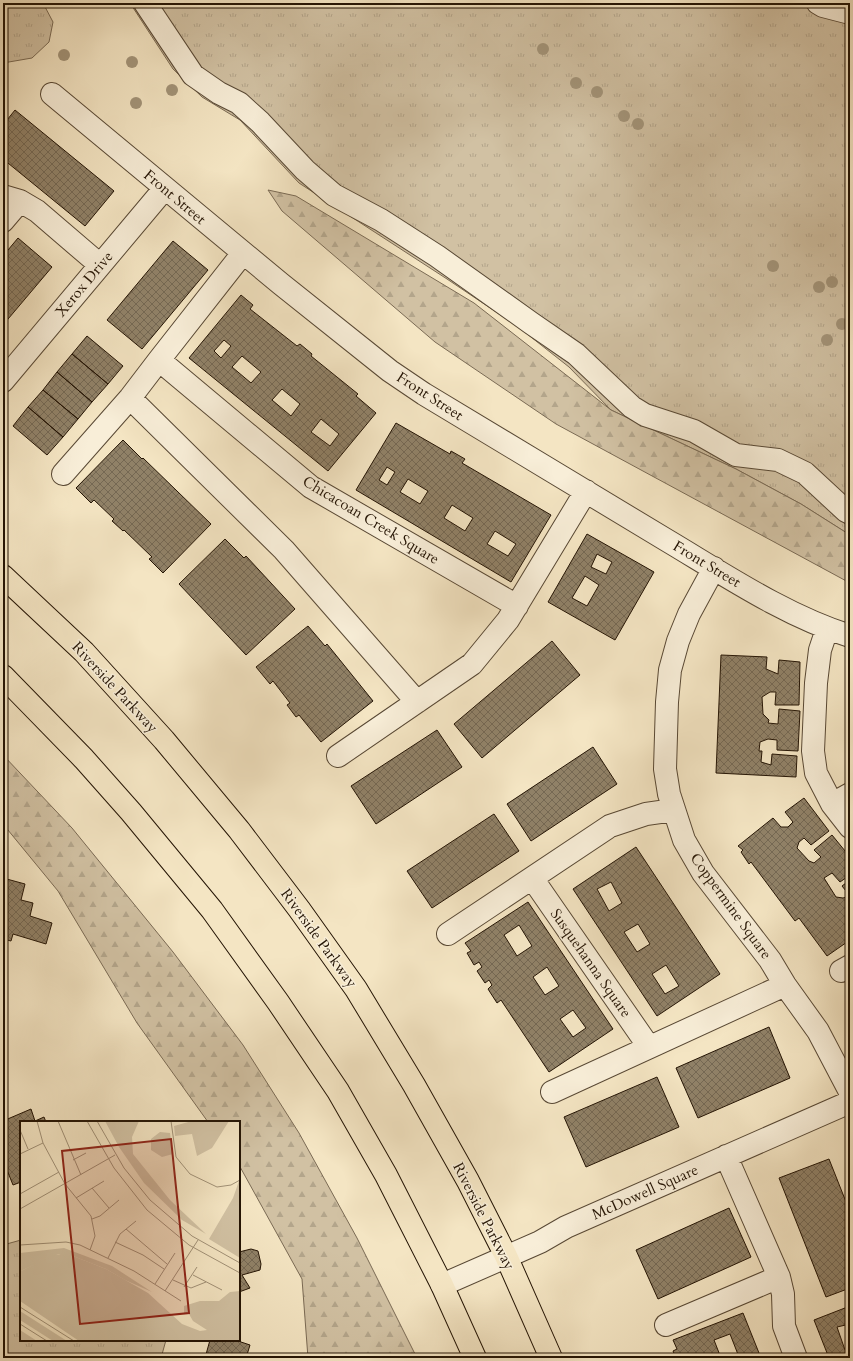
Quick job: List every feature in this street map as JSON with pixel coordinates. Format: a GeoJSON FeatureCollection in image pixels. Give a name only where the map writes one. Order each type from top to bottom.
{"type":"FeatureCollection","features":[{"type":"Feature","properties":{"kind":"main road","name":"Riverside Parkway"},"geometry":{"type":"LineString","coordinates":[[3,576],[84,652],[160,734],[239,830],[299,909],[356,989],[414,1085],[468,1181],[506,1256],[550,1358]]}},
{"type":"Feature","properties":{"kind":"main road"},"geometry":{"type":"LineString","coordinates":[[3,676],[84,759],[131,812],[212,910],[278,1002],[338,1091],[386,1175],[442,1285],[475,1358]]}},
{"type":"Feature","properties":{"kind":"street"},"geometry":{"type":"LineString","coordinates":[[145,3],[193,75],[239,103],[260,122],[305,170],[334,196],[381,220],[437,256],[531,324],[576,354],[632,407],[645,415],[694,431],[736,455],[778,460],[805,473],[850,513]]}},
{"type":"Feature","properties":{"kind":"street"},"geometry":{"type":"LineString","coordinates":[[818,3],[823,6],[850,13]]}},
{"type":"Feature","properties":{"kind":"street","name":"Front Street"},"geometry":{"type":"LineString","coordinates":[[52,94],[243,253],[396,375],[424,394],[790,612],[827,629],[850,636]]}},
{"type":"Feature","properties":{"kind":"street","name":"Xerox Drive"},"geometry":{"type":"LineString","coordinates":[[3,381],[165,188]]}},
{"type":"Feature","properties":{"kind":"street"},"geometry":{"type":"LineString","coordinates":[[3,220],[11,198],[37,211],[100,265]]}},
{"type":"Feature","properties":{"kind":"street"},"geometry":{"type":"LineString","coordinates":[[63,474],[130,398],[243,253]]}},
{"type":"Feature","properties":{"kind":"street","name":"Chicacoan Creek Square"},"geometry":{"type":"LineString","coordinates":[[159,360],[311,487],[517,606]]}},
{"type":"Feature","properties":{"kind":"street"},"geometry":{"type":"LineString","coordinates":[[130,398],[284,550],[417,702]]}},
{"type":"Feature","properties":{"kind":"street"},"geometry":{"type":"LineString","coordinates":[[338,756],[472,664],[508,620],[586,491]]}},
{"type":"Feature","properties":{"kind":"street","name":"Coppermine Square"},"geometry":{"type":"LineString","coordinates":[[714,568],[689,614],[678,641],[670,670],[667,702],[665,769],[674,810],[684,840],[703,873],[770,960],[785,985],[818,1031],[850,1092]]}},
{"type":"Feature","properties":{"kind":"street"},"geometry":{"type":"LineString","coordinates":[[827,629],[820,650],[816,683],[813,751],[816,773],[841,799],[850,827]]}},
{"type":"Feature","properties":{"kind":"street"},"geometry":{"type":"LineString","coordinates":[[448,934],[610,826],[646,814],[674,810]]}},
{"type":"Feature","properties":{"kind":"street","name":"Susquehanna Square"},"geometry":{"type":"LineString","coordinates":[[532,878],[649,1047]]}},
{"type":"Feature","properties":{"kind":"street"},"geometry":{"type":"LineString","coordinates":[[552,1092],[785,985]]}},
{"type":"Feature","properties":{"kind":"street","name":"McDowell Square"},"geometry":{"type":"LineString","coordinates":[[442,1285],[540,1242],[566,1227],[850,1102]]}},
{"type":"Feature","properties":{"kind":"street"},"geometry":{"type":"LineString","coordinates":[[726,1156],[779,1277],[783,1294],[784,1326],[796,1358]]}},
{"type":"Feature","properties":{"kind":"street"},"geometry":{"type":"LineString","coordinates":[[666,1325],[779,1277]]}},
{"type":"Feature","properties":{"kind":"green space"},"geometry":{"type":"Polygon","coordinates":[[[3,3],[43,3],[53,22],[49,42],[32,58],[3,63],[3,3]]]}},
{"type":"Feature","properties":{"kind":"green space"},"geometry":{"type":"Polygon","coordinates":[[[130,3],[850,3],[850,535],[801,504],[736,469],[611,410],[569,367],[517,326],[299,183],[240,120],[202,97],[173,69],[130,3]]]}},
{"type":"Feature","properties":{"kind":"green space"},"geometry":{"type":"Polygon","coordinates":[[[268,190],[296,196],[474,303],[611,410],[736,469],[801,504],[850,535],[850,583],[556,424],[435,342],[282,211],[268,190]]]}},
{"type":"Feature","properties":{"kind":"green space"},"geometry":{"type":"Polygon","coordinates":[[[3,755],[72,828],[173,952],[243,1045],[299,1133],[357,1238],[417,1358],[308,1358],[302,1279],[240,1167],[240,1121],[207,1121],[137,1023],[58,891],[3,824],[3,755]]]}},
{"type":"Feature","properties":{"kind":"green space"},"geometry":{"type":"Polygon","coordinates":[[[20,1240],[20,1341],[166,1341],[161,1358],[3,1358],[3,1245],[20,1240]]]}},
{"type":"Feature","properties":{"kind":"building"},"geometry":{"type":"Polygon","coordinates":[[[15,110],[114,191],[85,226],[3,159],[3,125],[15,110]]]}},
{"type":"Feature","properties":{"kind":"building"},"geometry":{"type":"Polygon","coordinates":[[[18,238],[52,267],[3,325],[3,256],[18,238]]]}},
{"type":"Feature","properties":{"kind":"building"},"geometry":{"type":"Polygon","coordinates":[[[173,241],[208,270],[142,349],[107,320],[173,241]]]}},
{"type":"Feature","properties":{"kind":"building"},"geometry":{"type":"Polygon","coordinates":[[[241,295],[253,305],[250,309],[297,346],[300,344],[312,354],[311,356],[358,394],[356,396],[376,413],[328,471],[189,358],[241,295]],[[224,340],[214,351],[221,358],[231,346],[224,340]],[[242,356],[232,367],[251,383],[261,372],[242,356]],[[282,389],[272,400],[291,416],[300,404],[282,389]],[[321,419],[311,432],[330,446],[339,434],[321,419]]]}},
{"type":"Feature","properties":{"kind":"building"},"geometry":{"type":"Polygon","coordinates":[[[87,336],[123,366],[108,384],[72,354],[87,336]]]}},
{"type":"Feature","properties":{"kind":"building"},"geometry":{"type":"Polygon","coordinates":[[[72,354],[108,384],[92,402],[57,372],[72,354]]]}},
{"type":"Feature","properties":{"kind":"building"},"geometry":{"type":"Polygon","coordinates":[[[57,372],[92,402],[78,419],[43,390],[57,372]]]}},
{"type":"Feature","properties":{"kind":"building"},"geometry":{"type":"Polygon","coordinates":[[[43,390],[78,419],[63,437],[28,407],[43,390]]]}},
{"type":"Feature","properties":{"kind":"building"},"geometry":{"type":"Polygon","coordinates":[[[28,407],[63,437],[47,455],[13,426],[28,407]]]}},
{"type":"Feature","properties":{"kind":"building"},"geometry":{"type":"Polygon","coordinates":[[[396,423],[450,454],[451,451],[465,459],[462,463],[551,515],[511,582],[356,490],[396,423]],[[387,467],[379,480],[387,485],[395,472],[387,467]],[[408,479],[400,492],[420,504],[428,491],[408,479]],[[452,505],[444,518],[465,531],[473,518],[452,505]],[[495,531],[487,544],[508,556],[516,544],[495,531]]]}},
{"type":"Feature","properties":{"kind":"building"},"geometry":{"type":"Polygon","coordinates":[[[123,440],[211,524],[163,573],[149,559],[152,557],[124,530],[123,531],[112,521],[114,519],[94,500],[91,503],[76,488],[123,440]]]}},
{"type":"Feature","properties":{"kind":"building"},"geometry":{"type":"Polygon","coordinates":[[[587,534],[654,572],[615,640],[548,602],[587,534]],[[597,554],[591,567],[606,574],[612,562],[597,554]],[[585,576],[572,598],[587,606],[599,585],[585,576]]]}},
{"type":"Feature","properties":{"kind":"building"},"geometry":{"type":"Polygon","coordinates":[[[225,539],[244,558],[246,556],[295,609],[246,655],[179,584],[225,539]]]}},
{"type":"Feature","properties":{"kind":"building"},"geometry":{"type":"Polygon","coordinates":[[[308,626],[325,646],[327,644],[373,701],[321,742],[299,715],[296,717],[287,705],[290,703],[273,681],[270,684],[256,667],[308,626]]]}},
{"type":"Feature","properties":{"kind":"building"},"geometry":{"type":"Polygon","coordinates":[[[552,641],[580,675],[482,758],[454,724],[552,641]]]}},
{"type":"Feature","properties":{"kind":"building"},"geometry":{"type":"Polygon","coordinates":[[[721,655],[767,657],[766,669],[778,674],[779,660],[800,662],[799,705],[775,705],[776,692],[770,692],[762,697],[763,714],[769,720],[768,723],[778,724],[779,709],[800,711],[798,751],[777,750],[777,740],[768,739],[760,742],[759,751],[762,751],[761,762],[771,765],[772,754],[797,756],[796,777],[716,773],[721,655]]]}},
{"type":"Feature","properties":{"kind":"building"},"geometry":{"type":"Polygon","coordinates":[[[850,705],[850,731],[848,731],[850,705]]]}},
{"type":"Feature","properties":{"kind":"building"},"geometry":{"type":"Polygon","coordinates":[[[437,730],[462,767],[376,824],[351,786],[437,730]]]}},
{"type":"Feature","properties":{"kind":"building"},"geometry":{"type":"Polygon","coordinates":[[[593,747],[617,784],[531,841],[507,804],[593,747]]]}},
{"type":"Feature","properties":{"kind":"building"},"geometry":{"type":"Polygon","coordinates":[[[804,798],[829,831],[811,845],[804,838],[799,842],[797,848],[809,861],[814,863],[821,857],[814,850],[832,835],[850,857],[850,875],[840,882],[832,873],[824,878],[836,897],[843,898],[850,896],[850,940],[827,956],[799,918],[795,921],[751,862],[749,864],[741,852],[743,850],[738,846],[773,818],[781,827],[788,827],[793,822],[785,812],[804,798]]]}},
{"type":"Feature","properties":{"kind":"building"},"geometry":{"type":"Polygon","coordinates":[[[494,814],[519,851],[432,908],[407,871],[494,814]]]}},
{"type":"Feature","properties":{"kind":"building"},"geometry":{"type":"Polygon","coordinates":[[[636,847],[720,974],[657,1016],[573,889],[636,847]],[[611,882],[597,889],[609,911],[622,903],[611,882]],[[638,924],[624,932],[637,952],[650,944],[638,924]],[[666,965],[652,974],[665,994],[679,986],[666,965]]]}},
{"type":"Feature","properties":{"kind":"building"},"geometry":{"type":"Polygon","coordinates":[[[3,878],[25,884],[21,900],[33,903],[30,916],[52,923],[46,944],[13,934],[11,941],[3,939],[3,878]]]}},
{"type":"Feature","properties":{"kind":"building"},"geometry":{"type":"Polygon","coordinates":[[[850,880],[850,896],[842,886],[850,880]]]}},
{"type":"Feature","properties":{"kind":"building"},"geometry":{"type":"Polygon","coordinates":[[[528,902],[613,1029],[549,1072],[501,1000],[497,1003],[488,989],[492,985],[489,980],[485,983],[477,971],[482,967],[479,962],[474,965],[467,953],[471,951],[465,943],[528,902]],[[519,925],[504,935],[517,956],[532,946],[519,925]],[[547,967],[533,977],[545,995],[559,986],[547,967]],[[573,1010],[560,1019],[573,1037],[586,1028],[573,1010]]]}},
{"type":"Feature","properties":{"kind":"building"},"geometry":{"type":"Polygon","coordinates":[[[769,1027],[790,1078],[698,1118],[676,1068],[769,1027]]]}},
{"type":"Feature","properties":{"kind":"building"},"geometry":{"type":"Polygon","coordinates":[[[657,1077],[679,1127],[586,1167],[564,1117],[657,1077]]]}},
{"type":"Feature","properties":{"kind":"building"},"geometry":{"type":"Polygon","coordinates":[[[31,1109],[35,1121],[20,1121],[20,1182],[13,1185],[3,1160],[3,1121],[31,1109]]]}},
{"type":"Feature","properties":{"kind":"building"},"geometry":{"type":"Polygon","coordinates":[[[44,1117],[46,1121],[35,1121],[44,1117]]]}},
{"type":"Feature","properties":{"kind":"building"},"geometry":{"type":"Polygon","coordinates":[[[829,1159],[850,1212],[850,1288],[826,1297],[779,1178],[829,1159]]]}},
{"type":"Feature","properties":{"kind":"building"},"geometry":{"type":"Polygon","coordinates":[[[729,1208],[751,1257],[658,1299],[636,1250],[729,1208]]]}},
{"type":"Feature","properties":{"kind":"building"},"geometry":{"type":"Polygon","coordinates":[[[251,1249],[258,1251],[261,1264],[260,1270],[242,1275],[250,1288],[240,1292],[240,1252],[251,1249]]]}},
{"type":"Feature","properties":{"kind":"building"},"geometry":{"type":"Polygon","coordinates":[[[850,1306],[850,1324],[837,1327],[845,1350],[850,1349],[850,1358],[829,1358],[814,1320],[850,1306]]]}},
{"type":"Feature","properties":{"kind":"building"},"geometry":{"type":"Polygon","coordinates":[[[743,1313],[761,1358],[737,1358],[739,1357],[730,1334],[714,1340],[721,1358],[676,1358],[673,1351],[677,1349],[673,1340],[743,1313]]]}},
{"type":"Feature","properties":{"kind":"building"},"geometry":{"type":"Polygon","coordinates":[[[210,1341],[238,1341],[250,1345],[246,1358],[205,1358],[210,1341]]]}}]}
